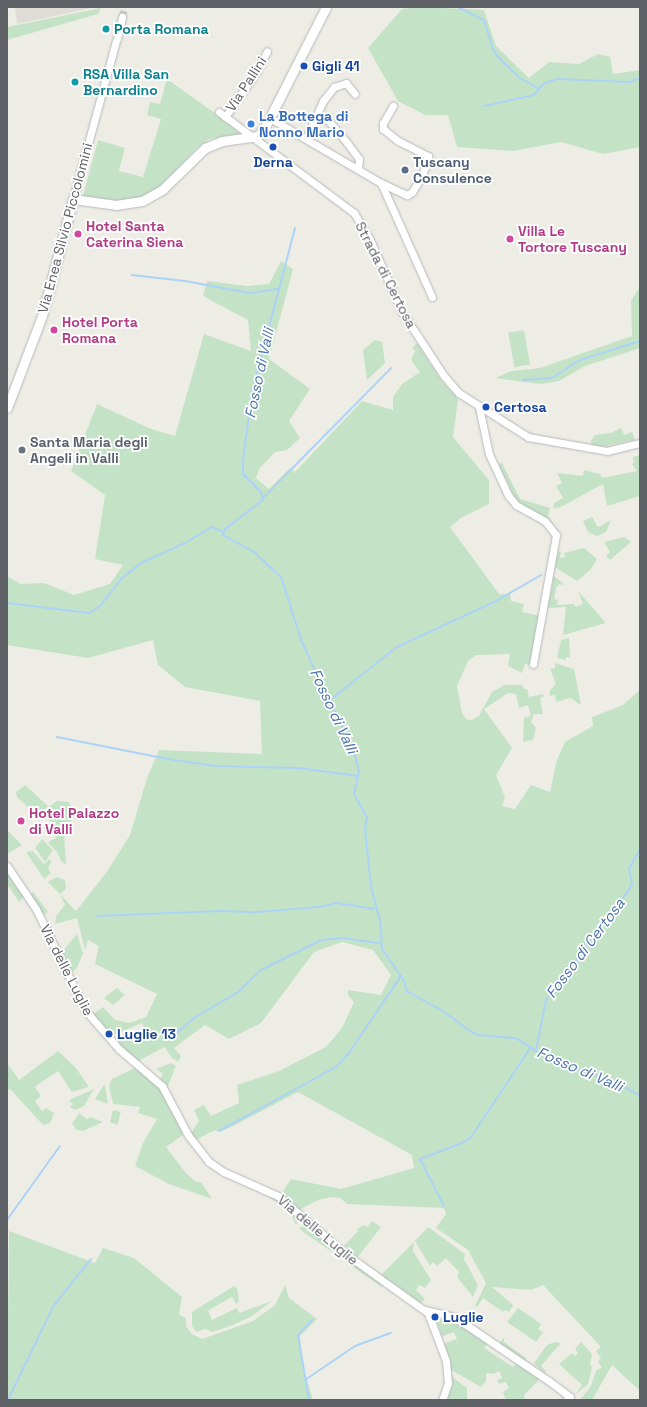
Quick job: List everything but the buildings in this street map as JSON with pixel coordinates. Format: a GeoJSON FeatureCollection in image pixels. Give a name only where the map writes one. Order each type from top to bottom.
{"type":"FeatureCollection","features":[{"type":"Feature","properties":{"kind":"main road"},"geometry":{"type":"LineString","coordinates":[[73,199],[109,205],[142,202],[162,190],[204,148],[222,140],[255,138],[262,131],[270,118],[326,7]]}},
{"type":"Feature","properties":{"kind":"main road","name":"Via Enea Silvio Piccolomini"},"geometry":{"type":"LineString","coordinates":[[7,408],[42,316],[73,199]]}},
{"type":"Feature","properties":{"kind":"street","name":"Via Enea Silvio Piccolomini"},"geometry":{"type":"LineString","coordinates":[[73,199],[122,18]]}},
{"type":"Feature","properties":{"kind":"street","name":"Via Pallini"},"geometry":{"type":"LineString","coordinates":[[225,117],[257,71],[267,51]]}},
{"type":"Feature","properties":{"kind":"street"},"geometry":{"type":"LineString","coordinates":[[306,138],[318,117],[324,100],[338,84],[347,83],[355,94]]}},
{"type":"Feature","properties":{"kind":"street"},"geometry":{"type":"LineString","coordinates":[[270,118],[358,168],[381,183],[410,195],[424,172],[428,157],[426,153],[398,141],[383,129],[383,123],[393,106]]}},
{"type":"Feature","properties":{"kind":"street","name":"Strada di Certosa"},"geometry":{"type":"LineString","coordinates":[[219,112],[354,213],[370,240],[402,312],[420,341],[454,389],[510,428],[531,438],[607,451],[640,443]]}},
{"type":"Feature","properties":{"kind":"street"},"geometry":{"type":"LineString","coordinates":[[318,117],[328,120],[347,143],[359,159],[358,168]]}},
{"type":"Feature","properties":{"kind":"street"},"geometry":{"type":"LineString","coordinates":[[381,183],[432,297]]}},
{"type":"Feature","properties":{"kind":"street"},"geometry":{"type":"LineString","coordinates":[[479,407],[489,454],[508,496],[516,505],[545,521],[556,535],[533,664]]}},
{"type":"Feature","properties":{"kind":"street","name":"Via delle Luglie"},"geometry":{"type":"LineString","coordinates":[[7,866],[36,909],[85,1010],[119,1049],[162,1086],[188,1135],[209,1162],[224,1172],[278,1196],[347,1255],[423,1309],[433,1322],[446,1361],[448,1383],[442,1400]]}},
{"type":"Feature","properties":{"kind":"street"},"geometry":{"type":"LineString","coordinates":[[423,1309],[458,1320],[570,1397],[566,1400]]}},
{"type":"Feature","properties":{"kind":"shaded area"},"geometry":{"type":"Polygon","coordinates":[[[15,7],[96,7],[17,24],[15,7]]]}},
{"type":"Feature","properties":{"kind":"green space"},"geometry":{"type":"Polygon","coordinates":[[[420,7],[484,10],[496,46],[529,78],[549,62],[579,64],[598,54],[610,57],[613,74],[640,70],[640,147],[603,154],[561,142],[513,151],[457,147],[448,115],[425,115],[398,101],[368,48],[402,9],[420,7]]]}},
{"type":"Feature","properties":{"kind":"green space"},"geometry":{"type":"Polygon","coordinates":[[[101,8],[98,14],[7,40],[7,27],[101,8]]]}},
{"type":"Feature","properties":{"kind":"green space"},"geometry":{"type":"Polygon","coordinates":[[[167,79],[240,131],[238,134],[209,139],[197,148],[161,186],[139,198],[122,201],[83,196],[98,140],[125,148],[119,171],[143,177],[161,119],[147,115],[150,102],[160,104],[167,79]]]}},
{"type":"Feature","properties":{"kind":"green space"},"geometry":{"type":"Polygon","coordinates":[[[281,261],[293,269],[269,359],[310,389],[289,421],[300,438],[287,450],[275,452],[259,469],[256,478],[269,489],[290,468],[295,472],[362,401],[393,410],[393,397],[402,384],[420,372],[411,360],[415,351],[412,348],[417,343],[441,380],[458,399],[453,437],[489,480],[489,504],[461,518],[450,527],[499,594],[510,594],[511,601],[524,604],[522,612],[540,616],[531,665],[525,664],[522,673],[508,666],[510,654],[476,655],[468,661],[457,686],[462,713],[466,719],[472,720],[479,716],[492,692],[504,685],[522,685],[524,689],[527,689],[529,697],[543,694],[544,697],[540,698],[543,714],[534,714],[531,722],[536,728],[533,740],[523,742],[524,718],[531,716],[528,705],[519,708],[516,694],[508,693],[484,709],[512,748],[496,775],[505,797],[502,806],[515,809],[531,785],[550,792],[557,760],[565,742],[593,726],[592,717],[623,705],[640,690],[640,1391],[612,1365],[592,1400],[580,1400],[591,1386],[596,1370],[602,1368],[598,1362],[601,1358],[596,1351],[601,1347],[543,1285],[531,1290],[492,1287],[513,1305],[509,1312],[505,1310],[503,1312],[483,1298],[477,1307],[475,1306],[486,1283],[468,1250],[436,1228],[446,1214],[444,1208],[347,1204],[340,1198],[332,1197],[318,1200],[299,1210],[281,1194],[291,1179],[341,1189],[414,1168],[412,1155],[298,1092],[219,1132],[215,1130],[196,1140],[191,1133],[199,1121],[194,1110],[204,1105],[211,1116],[239,1103],[237,1085],[279,1071],[326,1047],[342,1028],[354,1002],[348,995],[348,990],[381,995],[391,975],[373,950],[342,942],[314,952],[261,1023],[229,1039],[205,1025],[174,1048],[181,1056],[178,1062],[171,1057],[165,1047],[136,1062],[118,1045],[119,1040],[129,1036],[134,1043],[148,1036],[142,1023],[114,1035],[108,1033],[93,1014],[103,1007],[115,1020],[130,1023],[146,1017],[157,994],[95,964],[99,946],[88,940],[85,950],[77,918],[55,924],[56,916],[65,905],[60,894],[76,911],[106,873],[130,835],[147,778],[159,750],[262,754],[260,701],[185,687],[158,665],[153,640],[88,658],[7,645],[7,576],[21,584],[44,583],[74,595],[110,584],[123,565],[95,559],[105,495],[71,471],[97,404],[151,429],[175,436],[204,334],[251,351],[248,320],[203,296],[207,281],[247,286],[269,284],[281,261]]]}},
{"type":"Feature","properties":{"kind":"green space"},"geometry":{"type":"Polygon","coordinates":[[[640,286],[640,348],[585,366],[559,381],[541,384],[495,378],[511,371],[540,368],[632,336],[631,301],[640,286]]]}},
{"type":"Feature","properties":{"kind":"green space"},"geometry":{"type":"Polygon","coordinates":[[[524,330],[530,364],[514,367],[508,333],[524,330]]]}},
{"type":"Feature","properties":{"kind":"green space"},"geometry":{"type":"Polygon","coordinates":[[[375,340],[382,342],[385,363],[367,380],[363,350],[375,340]]]}},
{"type":"Feature","properties":{"kind":"green space"},"geometry":{"type":"Polygon","coordinates":[[[621,428],[624,435],[632,432],[635,440],[601,447],[593,445],[590,442],[595,435],[611,433],[621,428]]]}},
{"type":"Feature","properties":{"kind":"green space"},"geometry":{"type":"Polygon","coordinates":[[[640,455],[640,496],[607,506],[603,484],[561,507],[553,509],[554,503],[563,498],[556,486],[562,483],[557,473],[583,476],[584,470],[600,474],[602,478],[637,471],[632,464],[634,463],[633,457],[640,455]]]}},
{"type":"Feature","properties":{"kind":"green space"},"geometry":{"type":"Polygon","coordinates":[[[502,463],[520,499],[550,508],[548,516],[554,525],[516,500],[498,464],[502,463]]]}},
{"type":"Feature","properties":{"kind":"green space"},"geometry":{"type":"Polygon","coordinates":[[[592,517],[598,527],[611,520],[606,532],[597,536],[588,532],[583,521],[592,517]]]}},
{"type":"Feature","properties":{"kind":"green space"},"geometry":{"type":"Polygon","coordinates":[[[624,537],[631,542],[610,560],[606,556],[610,552],[604,542],[624,537]]]}},
{"type":"Feature","properties":{"kind":"green space"},"geometry":{"type":"Polygon","coordinates":[[[584,548],[597,559],[591,569],[577,581],[555,567],[558,551],[561,552],[560,558],[565,557],[564,553],[584,548]]]}},
{"type":"Feature","properties":{"kind":"green space"},"geometry":{"type":"Polygon","coordinates":[[[554,576],[565,585],[559,584],[556,588],[554,599],[558,600],[557,605],[574,604],[576,607],[583,604],[578,591],[606,623],[563,635],[566,607],[548,608],[554,576]]]}},
{"type":"Feature","properties":{"kind":"green space"},"geometry":{"type":"Polygon","coordinates":[[[569,638],[570,658],[566,657],[566,660],[557,658],[561,640],[569,638]]]}},
{"type":"Feature","properties":{"kind":"green space"},"geometry":{"type":"Polygon","coordinates":[[[555,663],[574,669],[581,705],[570,698],[556,702],[555,695],[550,696],[550,690],[556,684],[550,669],[555,668],[555,663]]]}},
{"type":"Feature","properties":{"kind":"green space"},"geometry":{"type":"Polygon","coordinates":[[[25,785],[49,807],[57,801],[69,802],[73,815],[71,822],[64,822],[60,825],[64,833],[66,865],[61,861],[57,852],[48,842],[56,838],[51,828],[54,825],[44,815],[40,818],[17,797],[16,792],[25,785]]]}},
{"type":"Feature","properties":{"kind":"green space"},"geometry":{"type":"Polygon","coordinates":[[[7,830],[22,845],[7,854],[7,830]]]}},
{"type":"Feature","properties":{"kind":"green space"},"geometry":{"type":"Polygon","coordinates":[[[42,839],[53,850],[45,862],[35,848],[42,839]]]}},
{"type":"Feature","properties":{"kind":"green space"},"geometry":{"type":"Polygon","coordinates":[[[33,851],[44,864],[50,859],[51,862],[48,869],[51,873],[44,879],[26,852],[33,851]]]}},
{"type":"Feature","properties":{"kind":"green space"},"geometry":{"type":"Polygon","coordinates":[[[7,870],[25,896],[19,902],[7,884],[7,870]]]}},
{"type":"Feature","properties":{"kind":"green space"},"geometry":{"type":"Polygon","coordinates":[[[56,877],[65,880],[66,889],[60,894],[48,882],[56,877]]]}},
{"type":"Feature","properties":{"kind":"green space"},"geometry":{"type":"Polygon","coordinates":[[[33,892],[48,912],[43,915],[30,894],[33,892]]]}},
{"type":"Feature","properties":{"kind":"green space"},"geometry":{"type":"Polygon","coordinates":[[[77,934],[83,953],[77,968],[71,973],[62,952],[77,934]]]}},
{"type":"Feature","properties":{"kind":"green space"},"geometry":{"type":"Polygon","coordinates":[[[117,988],[125,995],[113,1005],[104,998],[117,988]]]}},
{"type":"Feature","properties":{"kind":"green space"},"geometry":{"type":"Polygon","coordinates":[[[58,1051],[76,1068],[89,1087],[72,1092],[58,1071],[35,1087],[41,1096],[35,1101],[42,1111],[46,1108],[54,1113],[50,1123],[43,1125],[10,1089],[7,1090],[7,1063],[19,1080],[58,1051]]]}},
{"type":"Feature","properties":{"kind":"green space"},"geometry":{"type":"Polygon","coordinates":[[[171,1063],[176,1066],[167,1088],[160,1079],[163,1074],[156,1069],[171,1063]]]}},
{"type":"Feature","properties":{"kind":"green space"},"geometry":{"type":"Polygon","coordinates":[[[135,1068],[157,1083],[176,1118],[183,1135],[166,1147],[186,1173],[195,1181],[201,1182],[212,1199],[169,1184],[135,1166],[143,1143],[157,1119],[138,1113],[140,1107],[113,1104],[109,1086],[112,1079],[135,1068]]]}},
{"type":"Feature","properties":{"kind":"green space"},"geometry":{"type":"Polygon","coordinates":[[[104,1085],[105,1086],[108,1104],[95,1099],[104,1085]]]}},
{"type":"Feature","properties":{"kind":"green space"},"geometry":{"type":"Polygon","coordinates":[[[94,1089],[84,1106],[75,1110],[70,1107],[73,1104],[69,1100],[94,1089]]]}},
{"type":"Feature","properties":{"kind":"green space"},"geometry":{"type":"Polygon","coordinates":[[[113,1110],[121,1112],[118,1125],[110,1123],[113,1110]]]}},
{"type":"Feature","properties":{"kind":"green space"},"geometry":{"type":"Polygon","coordinates":[[[79,1113],[87,1119],[91,1117],[103,1122],[83,1131],[77,1130],[72,1124],[79,1113]]]}},
{"type":"Feature","properties":{"kind":"green space"},"geometry":{"type":"Polygon","coordinates":[[[222,1175],[273,1196],[298,1217],[298,1222],[296,1225],[290,1212],[268,1196],[222,1175]]]}},
{"type":"Feature","properties":{"kind":"green space"},"geometry":{"type":"Polygon","coordinates":[[[372,1221],[381,1227],[357,1258],[343,1247],[358,1231],[357,1229],[364,1225],[367,1227],[372,1221]]]}},
{"type":"Feature","properties":{"kind":"green space"},"geometry":{"type":"Polygon","coordinates":[[[305,1225],[383,1284],[382,1287],[299,1228],[305,1225]]]}},
{"type":"Feature","properties":{"kind":"green space"},"geometry":{"type":"Polygon","coordinates":[[[428,1227],[465,1254],[464,1259],[478,1285],[473,1297],[457,1277],[459,1272],[446,1258],[437,1266],[433,1262],[430,1266],[415,1241],[428,1227]]]}},
{"type":"Feature","properties":{"kind":"green space"},"geometry":{"type":"Polygon","coordinates":[[[9,1231],[95,1263],[103,1248],[134,1258],[182,1297],[179,1315],[186,1318],[186,1326],[192,1334],[202,1339],[253,1321],[275,1305],[285,1285],[289,1298],[317,1319],[300,1336],[303,1367],[313,1400],[7,1400],[9,1231]]]}},
{"type":"Feature","properties":{"kind":"green space"},"geometry":{"type":"Polygon","coordinates":[[[414,1242],[413,1251],[431,1280],[425,1288],[419,1285],[416,1290],[425,1299],[421,1303],[381,1275],[414,1242]]]}},
{"type":"Feature","properties":{"kind":"green space"},"geometry":{"type":"Polygon","coordinates":[[[234,1286],[237,1288],[239,1302],[236,1304],[232,1297],[212,1308],[208,1311],[212,1320],[237,1308],[239,1313],[272,1301],[252,1316],[233,1325],[212,1332],[205,1329],[196,1332],[192,1326],[192,1312],[234,1286]]]}},
{"type":"Feature","properties":{"kind":"green space"},"geometry":{"type":"Polygon","coordinates":[[[518,1308],[541,1324],[538,1329],[543,1332],[536,1342],[507,1322],[518,1308]]]}},
{"type":"Feature","properties":{"kind":"green space"},"geometry":{"type":"Polygon","coordinates":[[[442,1318],[470,1330],[488,1343],[484,1348],[513,1367],[516,1364],[540,1379],[524,1395],[525,1400],[506,1400],[503,1392],[509,1388],[506,1382],[499,1384],[497,1380],[502,1378],[499,1371],[493,1374],[486,1373],[486,1381],[481,1387],[451,1370],[445,1343],[457,1339],[454,1332],[443,1336],[441,1334],[437,1322],[440,1322],[442,1318]]]}},
{"type":"Feature","properties":{"kind":"green space"},"geometry":{"type":"Polygon","coordinates":[[[504,1337],[504,1342],[526,1358],[525,1361],[499,1344],[504,1337]]]}},
{"type":"Feature","properties":{"kind":"green space"},"geometry":{"type":"Polygon","coordinates":[[[555,1342],[561,1343],[541,1366],[546,1371],[544,1373],[534,1363],[547,1345],[555,1342]]]}},
{"type":"Feature","properties":{"kind":"green space"},"geometry":{"type":"Polygon","coordinates":[[[581,1342],[592,1354],[590,1363],[592,1368],[588,1384],[575,1395],[582,1385],[559,1364],[572,1353],[575,1356],[578,1353],[575,1349],[581,1342]]]}},
{"type":"Feature","properties":{"kind":"green space"},"geometry":{"type":"Polygon","coordinates":[[[451,1376],[467,1388],[467,1400],[445,1400],[451,1376]]]}},
{"type":"Feature","properties":{"kind":"waterway"},"geometry":{"type":"LineString","coordinates":[[458,7],[484,20],[492,47],[498,57],[520,78],[539,89]]}},
{"type":"Feature","properties":{"kind":"waterway"},"geometry":{"type":"LineString","coordinates":[[484,106],[534,95],[543,84],[557,79],[629,82],[640,78]]}},
{"type":"Feature","properties":{"kind":"waterway","name":"Fosso di Valli"},"geometry":{"type":"LineString","coordinates":[[295,228],[252,392],[243,461],[243,474],[261,492],[263,500],[225,529],[223,535],[255,553],[281,577],[302,642],[329,701],[353,746],[359,771],[354,794],[367,817],[365,829],[371,887],[380,920],[382,949],[403,979],[407,991],[444,1012],[470,1031],[478,1035],[516,1038],[536,1051],[581,1071],[613,1080],[640,1096]]}},
{"type":"Feature","properties":{"kind":"waterway"},"geometry":{"type":"LineString","coordinates":[[132,275],[185,281],[250,293],[278,289]]}},
{"type":"Feature","properties":{"kind":"waterway"},"geometry":{"type":"LineString","coordinates":[[523,380],[552,378],[580,360],[640,341]]}},
{"type":"Feature","properties":{"kind":"waterway"},"geometry":{"type":"LineString","coordinates":[[264,497],[391,368]]}},
{"type":"Feature","properties":{"kind":"waterway"},"geometry":{"type":"LineString","coordinates":[[7,603],[89,613],[100,606],[121,579],[141,563],[185,543],[212,527],[223,532]]}},
{"type":"Feature","properties":{"kind":"waterway"},"geometry":{"type":"LineString","coordinates":[[329,701],[397,647],[496,601],[541,575]]}},
{"type":"Feature","properties":{"kind":"waterway"},"geometry":{"type":"LineString","coordinates":[[57,737],[173,760],[216,766],[298,768],[358,776]]}},
{"type":"Feature","properties":{"kind":"waterway","name":"Fosso di Certosa"},"geometry":{"type":"LineString","coordinates":[[536,1051],[546,1000],[628,891],[632,884],[629,869],[640,849]]}},
{"type":"Feature","properties":{"kind":"waterway"},"geometry":{"type":"LineString","coordinates":[[97,916],[221,911],[257,912],[318,907],[337,903],[375,909]]}},
{"type":"Feature","properties":{"kind":"waterway"},"geometry":{"type":"LineString","coordinates":[[171,1038],[195,1017],[237,993],[261,970],[321,940],[343,938],[380,943]]}},
{"type":"Feature","properties":{"kind":"waterway"},"geometry":{"type":"LineString","coordinates":[[219,1131],[336,1067],[349,1053],[401,976]]}},
{"type":"Feature","properties":{"kind":"waterway"},"geometry":{"type":"LineString","coordinates":[[444,1206],[420,1159],[462,1143],[471,1137],[531,1047]]}},
{"type":"Feature","properties":{"kind":"waterway"},"geometry":{"type":"LineString","coordinates":[[7,1220],[60,1146]]}},
{"type":"Feature","properties":{"kind":"waterway"},"geometry":{"type":"LineString","coordinates":[[8,1400],[54,1305],[91,1259]]}},
{"type":"Feature","properties":{"kind":"waterway"},"geometry":{"type":"LineString","coordinates":[[309,1400],[298,1335],[312,1320]]}},
{"type":"Feature","properties":{"kind":"waterway"},"geometry":{"type":"LineString","coordinates":[[305,1380],[355,1346],[391,1333]]}},
{"type":"Feature","properties":{"kind":"tunnel"},"geometry":{"type":"LineString","coordinates":[[122,17],[125,7]]}},
{"type":"Feature","properties":{"kind":"place","name":"Porta Romana"},"geometry":{"type":"Point","coordinates":[106,29]}},
{"type":"Feature","properties":{"kind":"place","name":"Gigli 41"},"geometry":{"type":"Point","coordinates":[304,66]}},
{"type":"Feature","properties":{"kind":"place","name":"RSA Villa San Bernardino"},"geometry":{"type":"Point","coordinates":[75,82]}},
{"type":"Feature","properties":{"kind":"place","name":"La Bottega di Nonno Mario"},"geometry":{"type":"Point","coordinates":[251,124]}},
{"type":"Feature","properties":{"kind":"place","name":"Derna"},"geometry":{"type":"Point","coordinates":[273,147]}},
{"type":"Feature","properties":{"kind":"place","name":"Tuscany Consulence"},"geometry":{"type":"Point","coordinates":[405,170]}},
{"type":"Feature","properties":{"kind":"place","name":"Hotel Santa Caterina Siena"},"geometry":{"type":"Point","coordinates":[78,234]}},
{"type":"Feature","properties":{"kind":"place","name":"Villa Le Tortore Tuscany"},"geometry":{"type":"Point","coordinates":[510,239]}},
{"type":"Feature","properties":{"kind":"place","name":"Hotel Porta Romana"},"geometry":{"type":"Point","coordinates":[54,330]}},
{"type":"Feature","properties":{"kind":"place","name":"Certosa"},"geometry":{"type":"Point","coordinates":[486,407]}},
{"type":"Feature","properties":{"kind":"place","name":"Santa Maria degli Angeli in Valli"},"geometry":{"type":"Point","coordinates":[22,450]}},
{"type":"Feature","properties":{"kind":"place","name":"Hotel Palazzo di Valli"},"geometry":{"type":"Point","coordinates":[21,821]}},
{"type":"Feature","properties":{"kind":"place","name":"Luglie 13"},"geometry":{"type":"Point","coordinates":[109,1034]}},
{"type":"Feature","properties":{"kind":"place","name":"Luglie"},"geometry":{"type":"Point","coordinates":[435,1317]}}]}
